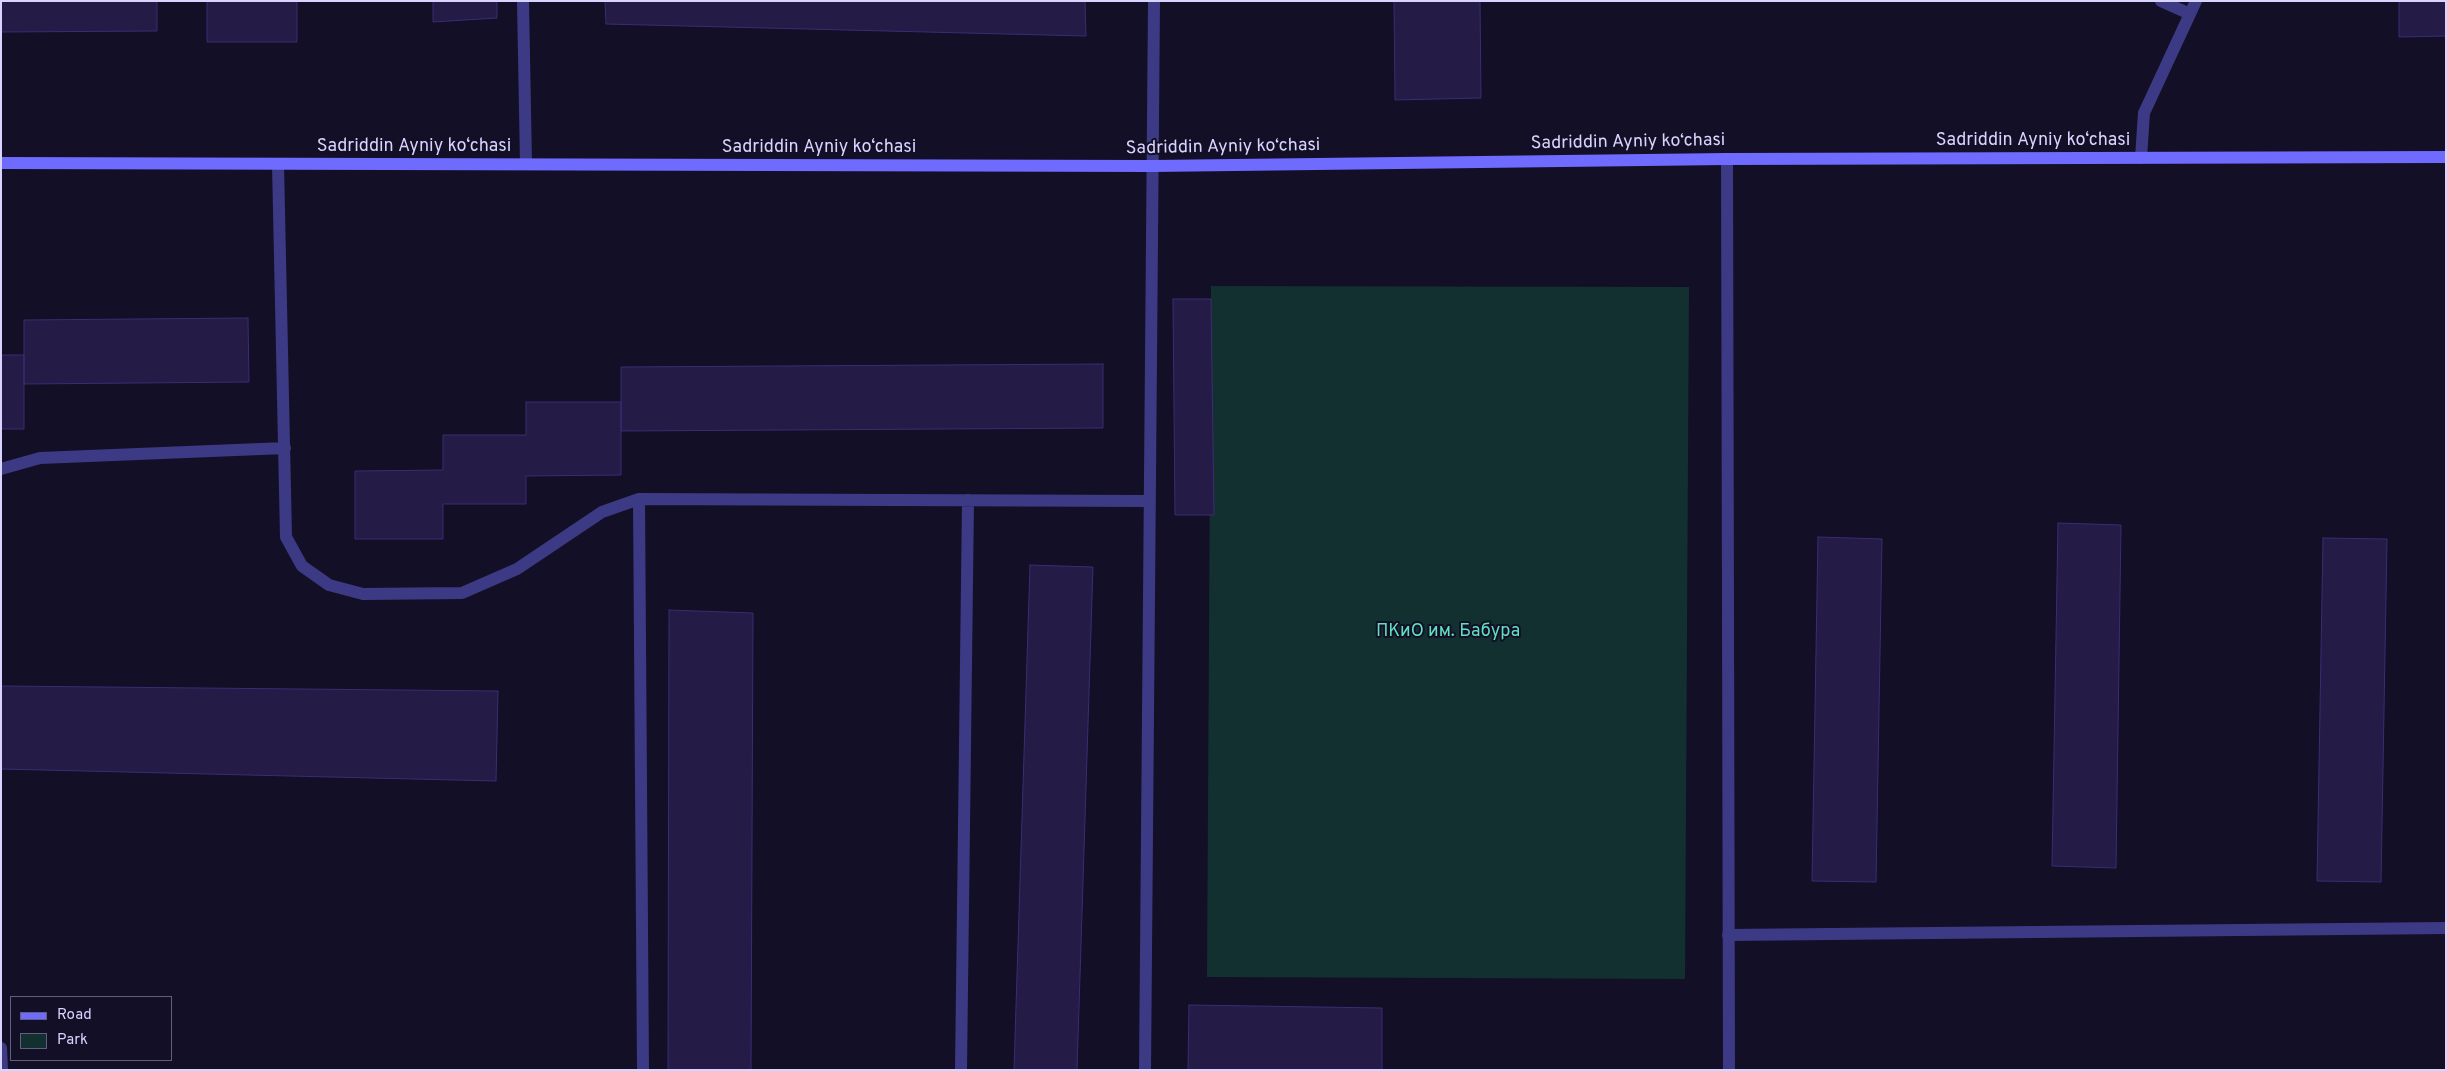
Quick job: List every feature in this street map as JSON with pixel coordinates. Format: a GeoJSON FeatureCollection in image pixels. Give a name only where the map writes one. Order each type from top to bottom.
{"type":"FeatureCollection","features":[{"type":"Feature","properties":{"kind":"street"},"geometry":{"type":"LineString","coordinates":[[523,1],[526,164]]}},
{"type":"Feature","properties":{"kind":"street"},"geometry":{"type":"LineString","coordinates":[[1146,1070],[1154,1]]}},
{"type":"Feature","properties":{"kind":"street"},"geometry":{"type":"LineString","coordinates":[[2161,1],[2190,14]]}},
{"type":"Feature","properties":{"kind":"street"},"geometry":{"type":"LineString","coordinates":[[2141,158],[2144,113],[2196,1]]}},
{"type":"Feature","properties":{"kind":"street","name":"Sadriddin Ayniy ko‘chasi"},"geometry":{"type":"LineString","coordinates":[[1,163],[1152,166],[1727,159],[2446,157]]}},
{"type":"Feature","properties":{"kind":"street"},"geometry":{"type":"LineString","coordinates":[[1727,159],[1729,1070]]}},
{"type":"Feature","properties":{"kind":"street"},"geometry":{"type":"LineString","coordinates":[[278,164],[286,537],[302,566],[329,585],[363,594],[462,594],[517,569],[602,512],[639,499],[1149,501]]}},
{"type":"Feature","properties":{"kind":"street"},"geometry":{"type":"LineString","coordinates":[[1,469],[40,458],[285,448]]}},
{"type":"Feature","properties":{"kind":"street"},"geometry":{"type":"LineString","coordinates":[[639,499],[644,1070]]}},
{"type":"Feature","properties":{"kind":"street"},"geometry":{"type":"LineString","coordinates":[[961,1070],[968,500]]}},
{"type":"Feature","properties":{"kind":"street"},"geometry":{"type":"LineString","coordinates":[[1728,935],[2446,928]]}},
{"type":"Feature","properties":{"kind":"street"},"geometry":{"type":"LineString","coordinates":[[1,1048],[2,1070]]}},
{"type":"Feature","properties":{"kind":"green space","name":"ПКиО им. Бабура"},"geometry":{"type":"Polygon","coordinates":[[[1211,286],[1689,287],[1685,979],[1207,977],[1211,286]]]}},
{"type":"Feature","properties":{"kind":"building"},"geometry":{"type":"Polygon","coordinates":[[[1,1],[157,1],[157,31],[1,32],[1,1]]]}},
{"type":"Feature","properties":{"kind":"building"},"geometry":{"type":"Polygon","coordinates":[[[207,1],[297,1],[297,42],[207,42],[207,1]]]}},
{"type":"Feature","properties":{"kind":"building"},"geometry":{"type":"Polygon","coordinates":[[[433,1],[497,1],[497,18],[433,22],[433,1]]]}},
{"type":"Feature","properties":{"kind":"building"},"geometry":{"type":"Polygon","coordinates":[[[605,1],[1085,1],[1086,36],[606,24],[605,1]]]}},
{"type":"Feature","properties":{"kind":"building"},"geometry":{"type":"Polygon","coordinates":[[[1394,1],[1480,1],[1481,98],[1395,100],[1394,1]]]}},
{"type":"Feature","properties":{"kind":"building"},"geometry":{"type":"Polygon","coordinates":[[[2399,1],[2446,1],[2446,36],[2399,37],[2399,1]]]}},
{"type":"Feature","properties":{"kind":"building"},"geometry":{"type":"Polygon","coordinates":[[[1173,299],[1211,299],[1214,515],[1175,515],[1173,299]]]}},
{"type":"Feature","properties":{"kind":"building"},"geometry":{"type":"Polygon","coordinates":[[[248,318],[249,382],[24,384],[24,320],[248,318]]]}},
{"type":"Feature","properties":{"kind":"building"},"geometry":{"type":"Polygon","coordinates":[[[1,355],[24,355],[24,429],[1,429],[1,355]]]}},
{"type":"Feature","properties":{"kind":"building"},"geometry":{"type":"Polygon","coordinates":[[[1103,364],[1103,428],[621,431],[621,367],[1103,364]]]}},
{"type":"Feature","properties":{"kind":"building"},"geometry":{"type":"Polygon","coordinates":[[[526,402],[621,402],[621,475],[526,476],[526,504],[443,504],[443,539],[355,539],[355,471],[443,470],[443,435],[526,435],[526,402]]]}},
{"type":"Feature","properties":{"kind":"building"},"geometry":{"type":"Polygon","coordinates":[[[2058,523],[2121,525],[2116,868],[2052,866],[2058,523]]]}},
{"type":"Feature","properties":{"kind":"building"},"geometry":{"type":"Polygon","coordinates":[[[1818,537],[1882,539],[1876,882],[1812,881],[1818,537]]]}},
{"type":"Feature","properties":{"kind":"building"},"geometry":{"type":"Polygon","coordinates":[[[2323,538],[2387,539],[2381,882],[2317,881],[2323,538]]]}},
{"type":"Feature","properties":{"kind":"building"},"geometry":{"type":"Polygon","coordinates":[[[1030,565],[1093,567],[1077,1070],[1014,1070],[1030,565]]]}},
{"type":"Feature","properties":{"kind":"building"},"geometry":{"type":"Polygon","coordinates":[[[669,610],[753,613],[751,1070],[668,1070],[669,610]]]}},
{"type":"Feature","properties":{"kind":"building"},"geometry":{"type":"Polygon","coordinates":[[[1,686],[498,691],[496,781],[1,769],[1,686]]]}},
{"type":"Feature","properties":{"kind":"building"},"geometry":{"type":"Polygon","coordinates":[[[1189,1005],[1382,1008],[1382,1070],[1188,1070],[1189,1005]]]}}]}
